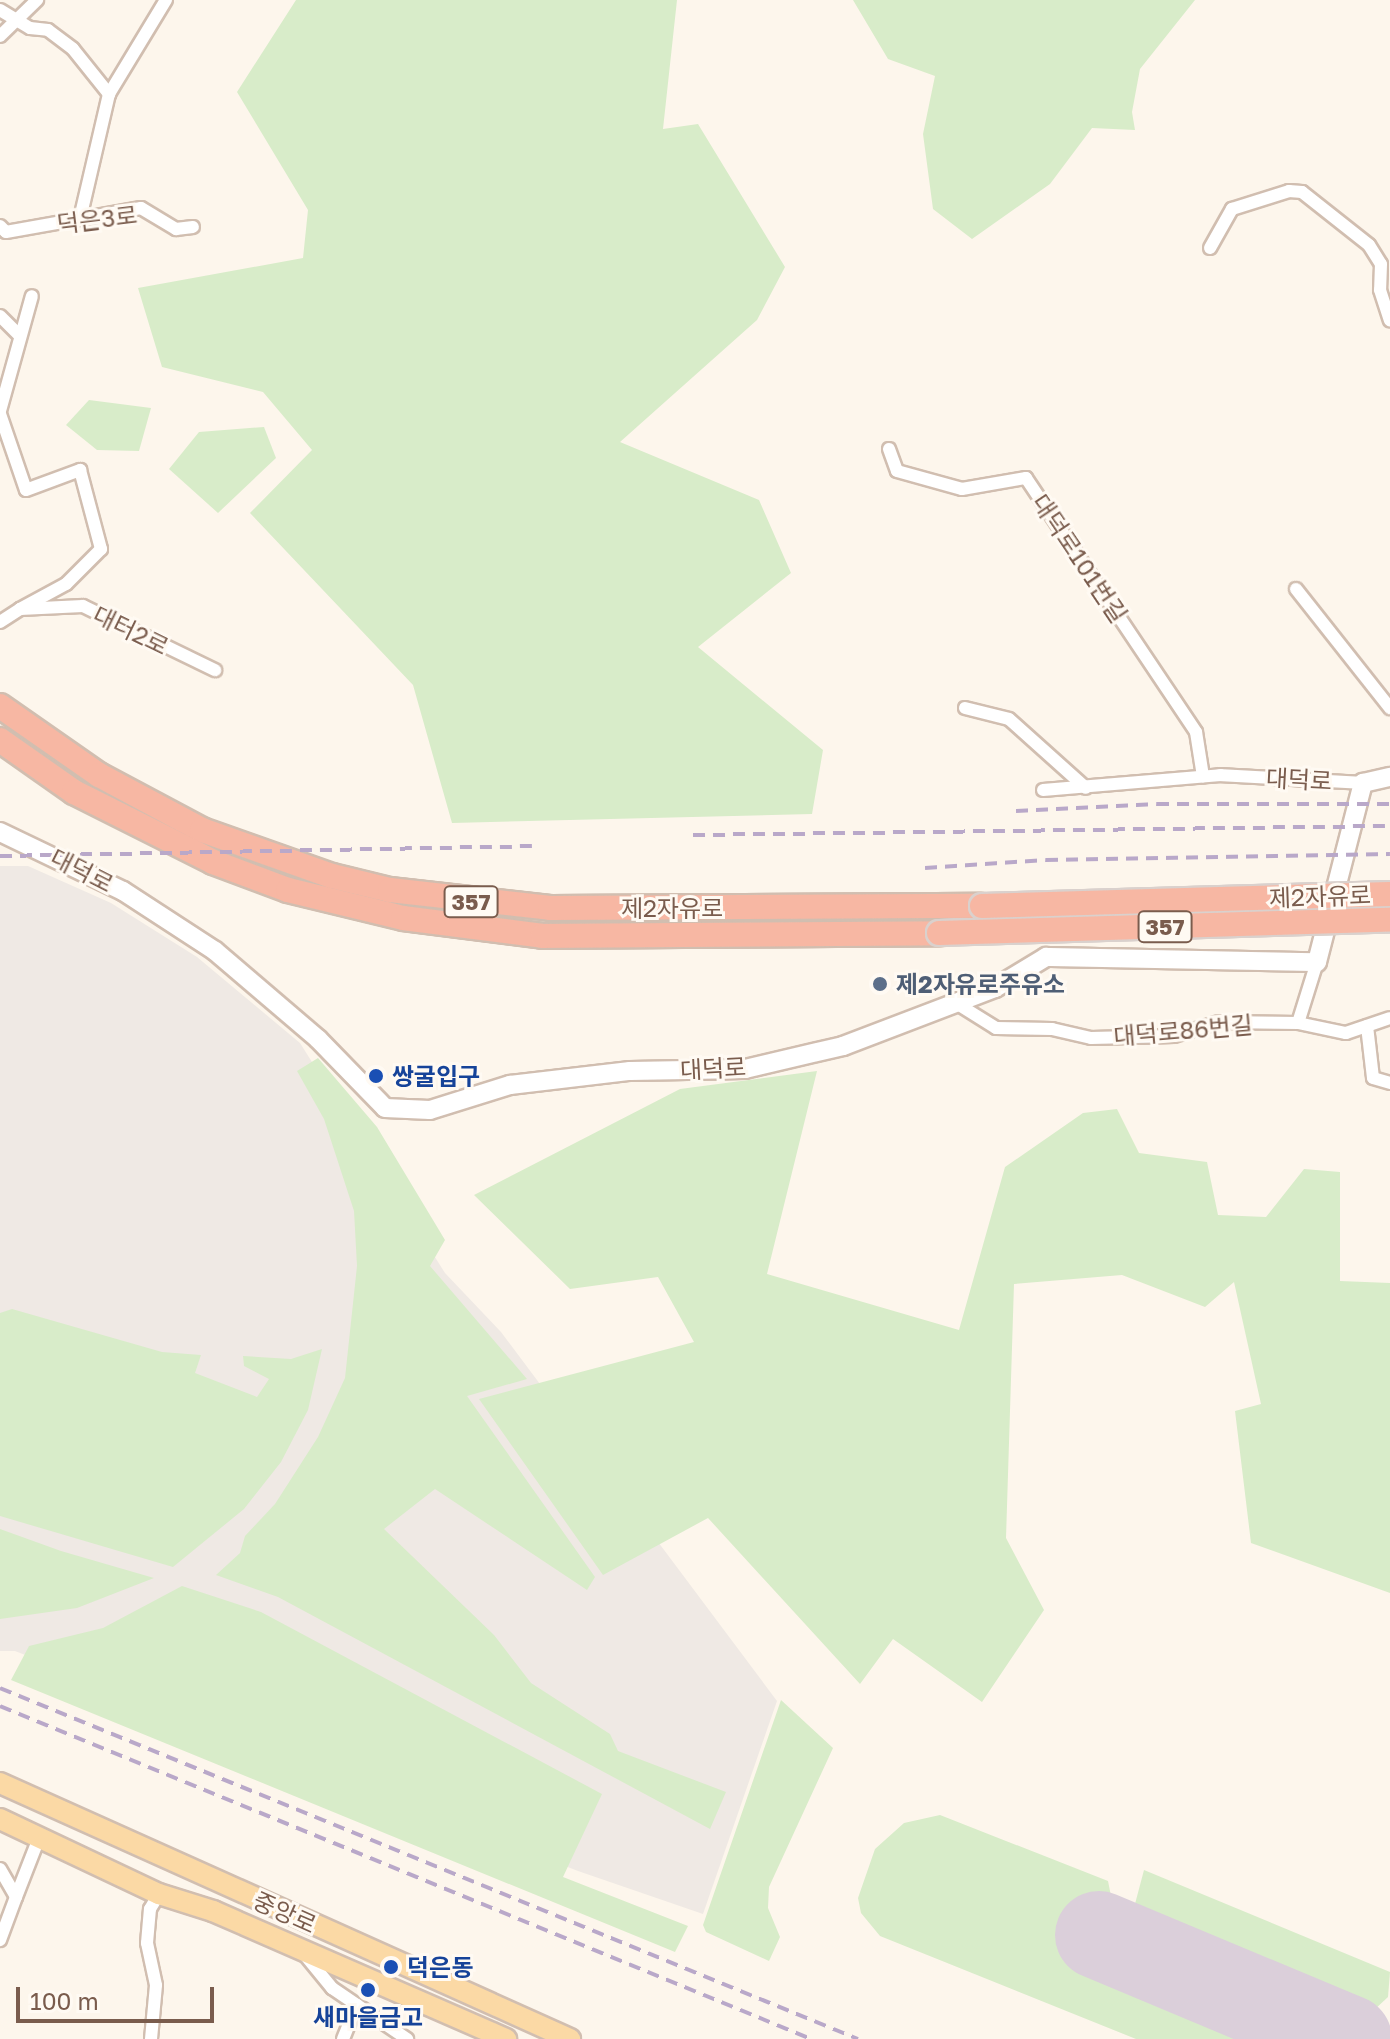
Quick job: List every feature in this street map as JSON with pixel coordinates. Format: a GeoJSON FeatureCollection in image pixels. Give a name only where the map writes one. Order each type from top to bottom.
{"type":"FeatureCollection","features":[{"type":"Feature","properties":{"kind":"highway","name":"제2자유로"},"geometry":{"type":"LineString","coordinates":[[2,707],[99,775],[202,830],[332,876],[390,890],[550,908],[982,906],[1390,894]]}},
{"type":"Feature","properties":{"kind":"highway","name":"제2자유로"},"geometry":{"type":"LineString","coordinates":[[2,741],[74,792],[213,862],[288,890],[403,918],[543,936],[939,933],[1390,920]]}},
{"type":"Feature","properties":{"kind":"main road","name":"중앙로"},"geometry":{"type":"LineString","coordinates":[[0,1783],[570,2039]]}},
{"type":"Feature","properties":{"kind":"main road","name":"중앙로"},"geometry":{"type":"LineString","coordinates":[[0,1819],[159,1894],[213,1911],[305,1955],[506,2039]]}},
{"type":"Feature","properties":{"kind":"street"},"geometry":{"type":"LineString","coordinates":[[0,36],[37,0]]}},
{"type":"Feature","properties":{"kind":"street"},"geometry":{"type":"LineString","coordinates":[[80,219],[109,94],[166,0]]}},
{"type":"Feature","properties":{"kind":"street"},"geometry":{"type":"LineString","coordinates":[[0,10],[17,20],[48,30],[73,49],[109,94]]}},
{"type":"Feature","properties":{"kind":"street"},"geometry":{"type":"LineString","coordinates":[[1210,248],[1232,209],[1289,191],[1302,192],[1369,245],[1381,264],[1380,290],[1390,320]]}},
{"type":"Feature","properties":{"kind":"street","name":"덕은3로"},"geometry":{"type":"LineString","coordinates":[[0,226],[6,232],[141,208],[176,229],[193,227]]}},
{"type":"Feature","properties":{"kind":"street"},"geometry":{"type":"LineString","coordinates":[[0,622],[66,584],[101,549],[80,470],[26,490],[0,413],[32,296]]}},
{"type":"Feature","properties":{"kind":"street"},"geometry":{"type":"LineString","coordinates":[[0,316],[20,336]]}},
{"type":"Feature","properties":{"kind":"street","name":"대덕로101번길"},"geometry":{"type":"LineString","coordinates":[[889,449],[897,471],[962,489],[1026,478],[1196,732],[1203,776]]}},
{"type":"Feature","properties":{"kind":"street"},"geometry":{"type":"LineString","coordinates":[[1296,589],[1390,708]]}},
{"type":"Feature","properties":{"kind":"street","name":"대터2로"},"geometry":{"type":"LineString","coordinates":[[20,609],[83,606],[215,670]]}},
{"type":"Feature","properties":{"kind":"street"},"geometry":{"type":"LineString","coordinates":[[965,708],[1009,719],[1086,788]]}},
{"type":"Feature","properties":{"kind":"street","name":"대덕로"},"geometry":{"type":"LineString","coordinates":[[1043,790],[1203,776],[1363,783],[1390,777]]}},
{"type":"Feature","properties":{"kind":"street","name":"대덕로"},"geometry":{"type":"LineString","coordinates":[[0,832],[123,891],[215,951],[318,1039],[385,1108],[430,1110],[510,1085],[630,1071],[745,1069],[843,1046],[995,988],[1046,957],[1317,962],[1363,783]]}},
{"type":"Feature","properties":{"kind":"street"},"geometry":{"type":"LineString","coordinates":[[1298,1023],[1317,962]]}},
{"type":"Feature","properties":{"kind":"street","name":"대덕로86번길"},"geometry":{"type":"LineString","coordinates":[[956,1003],[996,1028],[1052,1029],[1091,1038],[1174,1036],[1219,1022],[1298,1023],[1346,1033],[1390,1018]]}},
{"type":"Feature","properties":{"kind":"street"},"geometry":{"type":"LineString","coordinates":[[1367,1026],[1373,1078],[1390,1083]]}},
{"type":"Feature","properties":{"kind":"street"},"geometry":{"type":"LineString","coordinates":[[0,1940],[39,1838]]}},
{"type":"Feature","properties":{"kind":"street"},"geometry":{"type":"LineString","coordinates":[[0,1869],[16,1897]]}},
{"type":"Feature","properties":{"kind":"street"},"geometry":{"type":"LineString","coordinates":[[151,2039],[156,1985],[147,1943],[150,1909],[159,1894]]}},
{"type":"Feature","properties":{"kind":"street"},"geometry":{"type":"LineString","coordinates":[[305,1955],[332,1988],[407,2039]]}},
{"type":"Feature","properties":{"kind":"street"},"geometry":{"type":"LineString","coordinates":[[343,2039],[357,2005]]}},
{"type":"Feature","properties":{"kind":"shaded area"},"geometry":{"type":"Polygon","coordinates":[[[0,866],[28,866],[111,903],[197,957],[300,1043],[445,1273],[501,1332],[777,1701],[703,1914],[578,1871],[15,1651],[0,1651],[0,866]]]}},
{"type":"Feature","properties":{"kind":"green space"},"geometry":{"type":"Polygon","coordinates":[[[296,0],[677,0],[663,129],[698,124],[785,267],[757,320],[620,442],[759,500],[791,573],[698,647],[823,750],[812,814],[452,823],[413,685],[250,513],[312,450],[263,392],[162,367],[138,288],[303,258],[308,210],[237,92],[296,0]]]}},
{"type":"Feature","properties":{"kind":"green space"},"geometry":{"type":"Polygon","coordinates":[[[853,0],[1195,0],[1140,69],[1132,112],[1135,130],[1092,128],[1050,184],[972,239],[933,209],[923,134],[935,76],[888,59],[853,0]]]}},
{"type":"Feature","properties":{"kind":"green space"},"geometry":{"type":"Polygon","coordinates":[[[89,400],[151,408],[139,451],[97,450],[66,425],[89,400]]]}},
{"type":"Feature","properties":{"kind":"green space"},"geometry":{"type":"Polygon","coordinates":[[[264,427],[276,458],[218,513],[169,469],[199,432],[264,427]]]}},
{"type":"Feature","properties":{"kind":"green space"},"geometry":{"type":"Polygon","coordinates":[[[318,1058],[377,1127],[445,1240],[430,1266],[527,1379],[467,1396],[595,1577],[587,1590],[435,1489],[384,1529],[494,1635],[531,1683],[610,1734],[618,1751],[726,1792],[710,1829],[278,1597],[216,1575],[240,1553],[245,1536],[275,1504],[318,1437],[345,1378],[357,1266],[354,1211],[324,1119],[297,1071],[318,1058]]]}},
{"type":"Feature","properties":{"kind":"green space"},"geometry":{"type":"Polygon","coordinates":[[[817,1071],[767,1274],[959,1330],[1005,1167],[1083,1113],[1117,1109],[1139,1153],[1207,1162],[1218,1215],[1266,1217],[1304,1169],[1340,1172],[1340,1281],[1390,1283],[1390,1593],[1251,1543],[1235,1411],[1261,1404],[1234,1282],[1205,1307],[1122,1275],[1014,1284],[1006,1538],[1044,1610],[982,1702],[893,1639],[860,1684],[708,1518],[603,1575],[479,1399],[694,1342],[658,1277],[570,1289],[474,1195],[680,1089],[817,1071]]]}},
{"type":"Feature","properties":{"kind":"green space"},"geometry":{"type":"Polygon","coordinates":[[[12,1309],[162,1352],[201,1355],[195,1373],[257,1397],[269,1379],[244,1366],[243,1356],[291,1359],[322,1349],[308,1410],[281,1462],[244,1509],[173,1567],[0,1516],[0,1313],[12,1309]]]}},
{"type":"Feature","properties":{"kind":"green space"},"geometry":{"type":"Polygon","coordinates":[[[0,1529],[61,1551],[154,1578],[77,1608],[0,1619],[0,1529]]]}},
{"type":"Feature","properties":{"kind":"green space"},"geometry":{"type":"Polygon","coordinates":[[[182,1586],[261,1612],[602,1794],[563,1877],[688,1926],[675,1952],[11,1680],[29,1646],[103,1628],[182,1586]]]}},
{"type":"Feature","properties":{"kind":"green space"},"geometry":{"type":"Polygon","coordinates":[[[781,1700],[833,1748],[769,1887],[768,1908],[780,1937],[769,1961],[706,1932],[703,1925],[781,1700]]]}},
{"type":"Feature","properties":{"kind":"green space"},"geometry":{"type":"Polygon","coordinates":[[[940,1815],[1108,1881],[1111,1896],[1085,1949],[1306,2039],[1136,2039],[880,1936],[861,1913],[858,1898],[875,1849],[904,1823],[940,1815]]]}},
{"type":"Feature","properties":{"kind":"green space"},"geometry":{"type":"Polygon","coordinates":[[[1144,1870],[1390,1972],[1388,1997],[1373,2011],[1349,2015],[1150,1931],[1135,1904],[1144,1870]]]}},
{"type":"Feature","properties":{"kind":"runway"},"geometry":{"type":"LineString","coordinates":[[1099,1935],[1348,2039]]}},
{"type":"Feature","properties":{"kind":"railway"},"geometry":{"type":"LineString","coordinates":[[1016,811],[1157,804],[1390,804]]}},
{"type":"Feature","properties":{"kind":"railway"},"geometry":{"type":"LineString","coordinates":[[693,835],[1390,826]]}},
{"type":"Feature","properties":{"kind":"railway"},"geometry":{"type":"LineString","coordinates":[[0,856],[539,846]]}},
{"type":"Feature","properties":{"kind":"railway"},"geometry":{"type":"LineString","coordinates":[[925,868],[1046,860],[1390,854]]}},
{"type":"Feature","properties":{"kind":"railway"},"geometry":{"type":"LineString","coordinates":[[0,1688],[858,2039]]}},
{"type":"Feature","properties":{"kind":"railway"},"geometry":{"type":"LineString","coordinates":[[0,1706],[811,2039]]}},
{"type":"Feature","properties":{"kind":"place","name":"제2자유로주유소"},"geometry":{"type":"Point","coordinates":[880,984]}},
{"type":"Feature","properties":{"kind":"place","name":"쌍굴입구"},"geometry":{"type":"Point","coordinates":[376,1076]}},
{"type":"Feature","properties":{"kind":"place","name":"덕은동"},"geometry":{"type":"Point","coordinates":[391,1967]}},
{"type":"Feature","properties":{"kind":"place","name":"새마을금고"},"geometry":{"type":"Point","coordinates":[368,1990]}}]}
